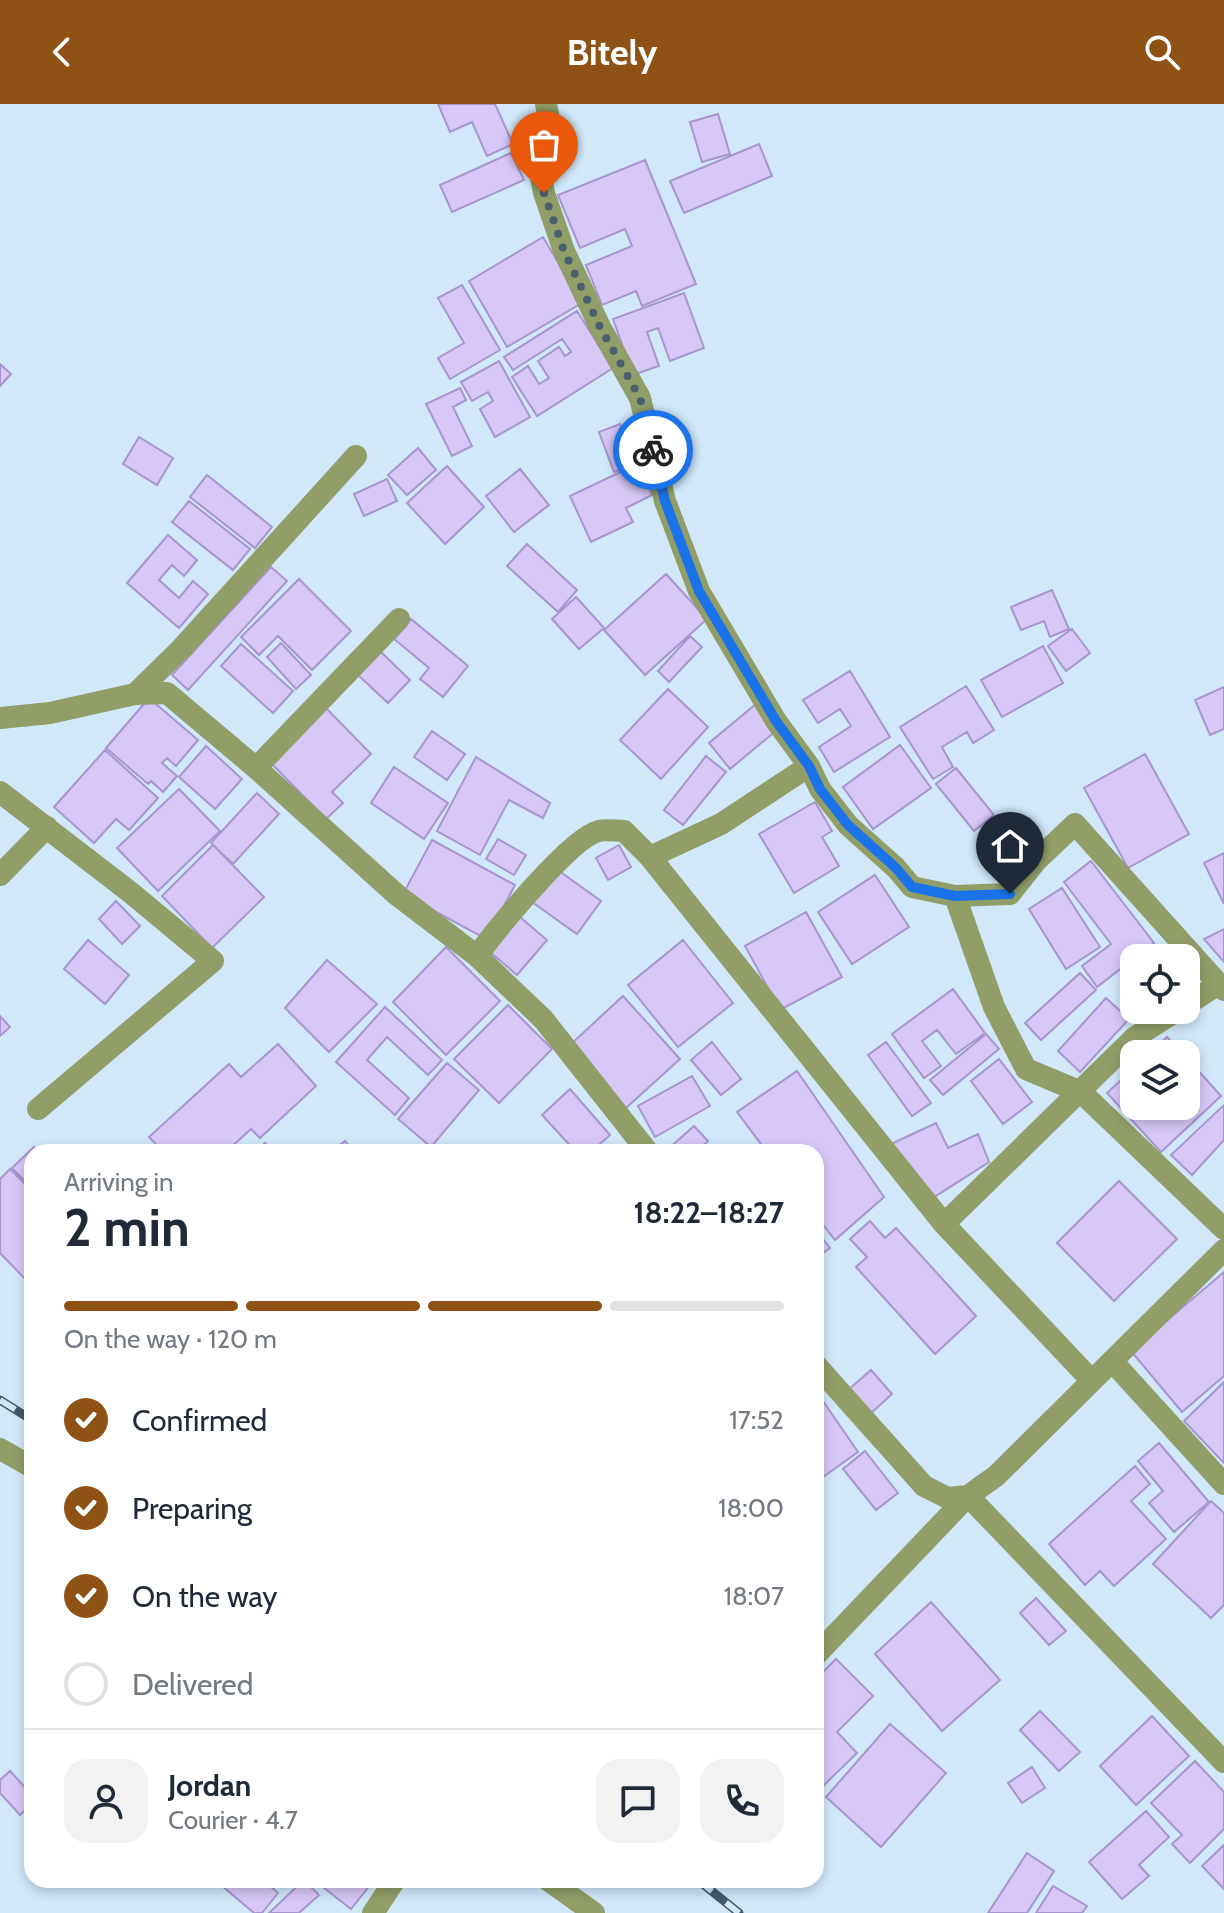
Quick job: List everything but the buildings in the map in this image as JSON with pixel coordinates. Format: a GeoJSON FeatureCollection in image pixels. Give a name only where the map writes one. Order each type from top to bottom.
{"type":"FeatureCollection","features":[{"type":"Feature","properties":{"kind":"street"},"geometry":{"type":"LineString","coordinates":[[546,104],[554,144],[536,152],[544,193],[564,251],[600,327],[640,398],[665,501],[699,591],[776,721],[809,766],[820,789],[848,825],[896,868],[912,887],[955,896],[1010,894],[1036,861],[1075,824],[1222,987],[1200,998]]}},
{"type":"Feature","properties":{"kind":"street"},"geometry":{"type":"LineString","coordinates":[[135,694],[181,649],[356,456]]}},
{"type":"Feature","properties":{"kind":"street"},"geometry":{"type":"LineString","coordinates":[[256,768],[399,619]]}},
{"type":"Feature","properties":{"kind":"street"},"geometry":{"type":"LineString","coordinates":[[0,718],[50,713],[135,694],[167,693],[397,895],[477,956],[543,1019],[642,1144]]}},
{"type":"Feature","properties":{"kind":"street"},"geometry":{"type":"LineString","coordinates":[[650,857],[721,824],[809,766]]}},
{"type":"Feature","properties":{"kind":"street"},"geometry":{"type":"LineString","coordinates":[[0,792],[213,961],[38,1109]]}},
{"type":"Feature","properties":{"kind":"street"},"geometry":{"type":"LineString","coordinates":[[0,875],[47,827]]}},
{"type":"Feature","properties":{"kind":"street"},"geometry":{"type":"LineString","coordinates":[[477,956],[514,908],[574,847],[597,831],[624,831],[650,857],[944,1224],[1092,1381]]}},
{"type":"Feature","properties":{"kind":"street"},"geometry":{"type":"LineString","coordinates":[[955,896],[994,1007],[1026,1069],[1081,1092],[1224,1229]]}},
{"type":"Feature","properties":{"kind":"street"},"geometry":{"type":"LineString","coordinates":[[944,1224],[1081,1092],[1089,1080],[1134,1038],[1156,1024]]}},
{"type":"Feature","properties":{"kind":"street"},"geometry":{"type":"LineString","coordinates":[[824,1647],[968,1496],[996,1476],[1224,1250]]}},
{"type":"Feature","properties":{"kind":"street"},"geometry":{"type":"LineString","coordinates":[[1112,1361],[1224,1484]]}},
{"type":"Feature","properties":{"kind":"street"},"geometry":{"type":"LineString","coordinates":[[824,1374],[924,1486],[948,1498],[968,1496]]}},
{"type":"Feature","properties":{"kind":"street"},"geometry":{"type":"LineString","coordinates":[[0,1449],[24,1462]]}},
{"type":"Feature","properties":{"kind":"street"},"geometry":{"type":"LineString","coordinates":[[968,1496],[1224,1762]]}},
{"type":"Feature","properties":{"kind":"street"},"geometry":{"type":"LineString","coordinates":[[373,1913],[390,1888]]}},
{"type":"Feature","properties":{"kind":"street"},"geometry":{"type":"LineString","coordinates":[[559,1888],[594,1913]]}},
{"type":"Feature","properties":{"kind":"railway"},"geometry":{"type":"LineString","coordinates":[[0,1400],[24,1415]]}},
{"type":"Feature","properties":{"kind":"railway"},"geometry":{"type":"LineString","coordinates":[[708,1888],[739,1913]]}},
{"type":"Feature","properties":{"kind":"way so far"},"geometry":{"type":"LineString","coordinates":[[544,193],[564,251],[600,327],[640,398],[653,450]]}},
{"type":"Feature","properties":{"kind":"route"},"geometry":{"type":"LineString","coordinates":[[653,450],[665,501],[699,591],[776,721],[809,766],[820,789],[848,825],[896,868],[912,887],[955,896],[1010,894]]}}]}
